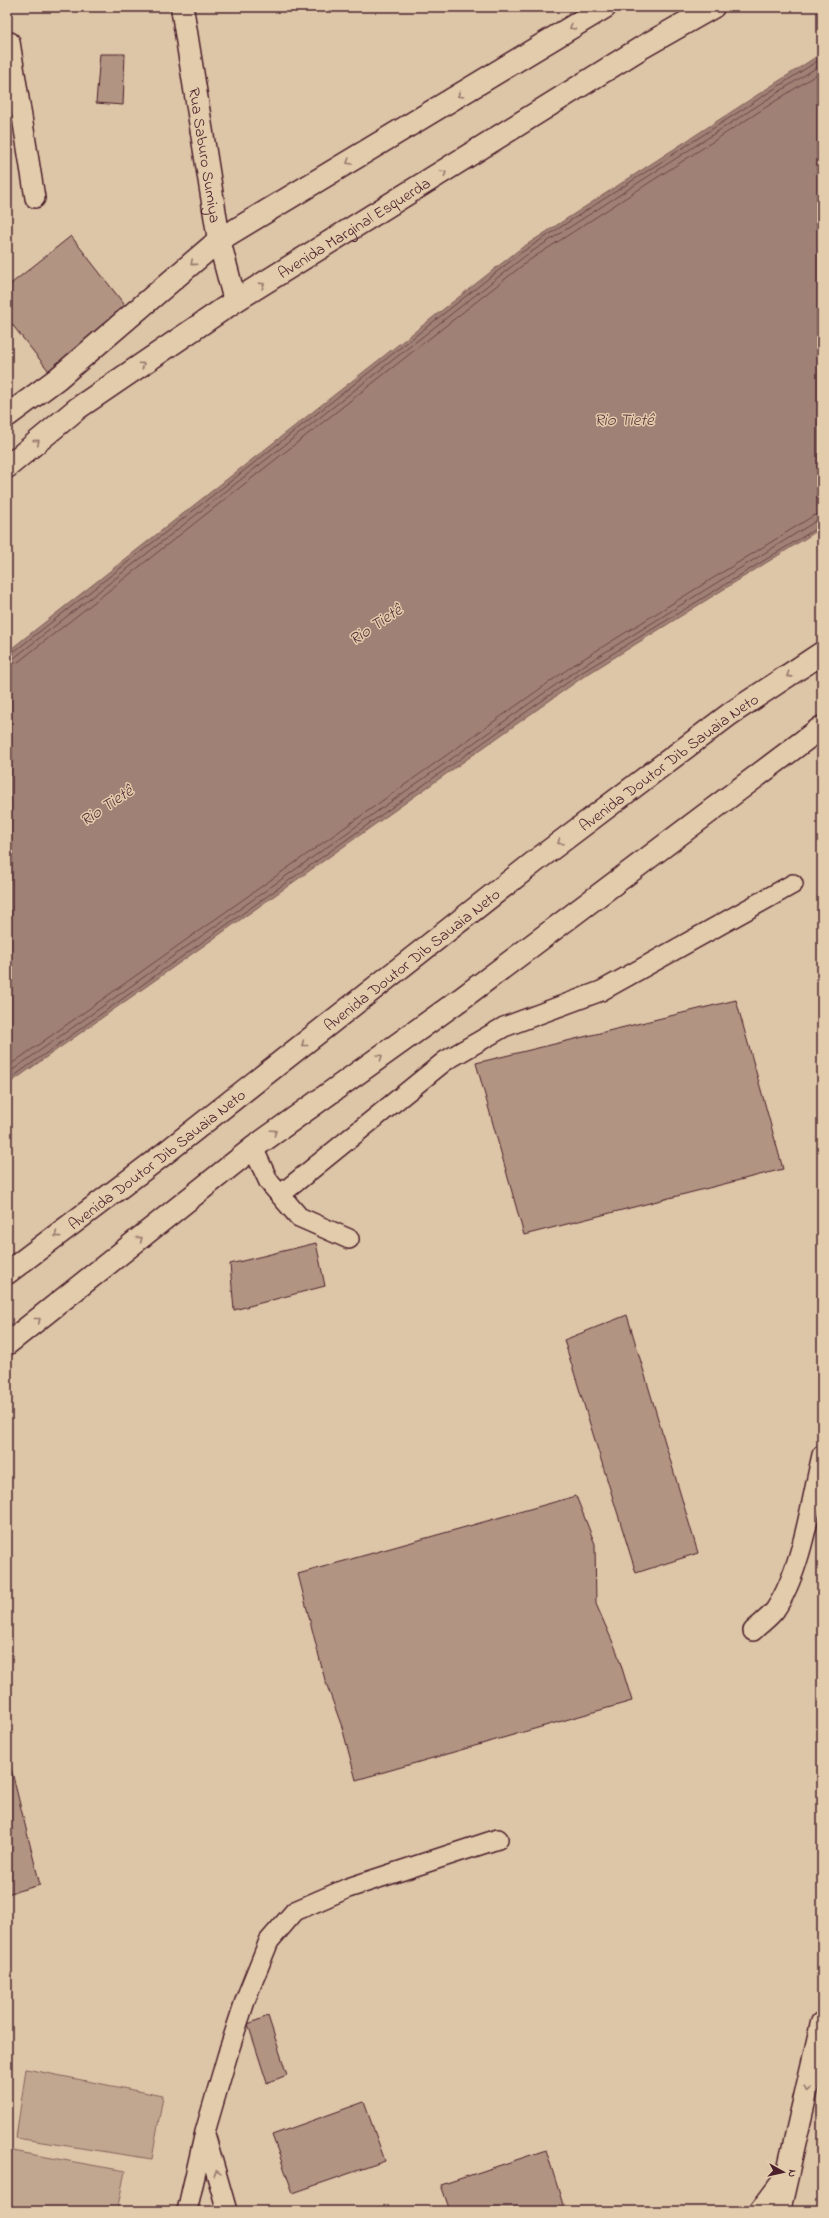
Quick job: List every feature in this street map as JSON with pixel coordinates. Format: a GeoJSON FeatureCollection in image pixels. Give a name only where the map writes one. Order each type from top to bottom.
{"type":"FeatureCollection","features":[{"type":"Feature","properties":{"kind":"main road","name":"Rua Saburo Sumiya"},"geometry":{"type":"LineString","coordinates":[[182,7],[219,240],[235,302]]}},
{"type":"Feature","properties":{"kind":"main road"},"geometry":{"type":"LineString","coordinates":[[7,416],[57,379],[219,240],[605,7]]}},
{"type":"Feature","properties":{"kind":"main road","name":"Avenida Marginal Esquerda"},"geometry":{"type":"LineString","coordinates":[[7,467],[78,408],[235,302],[641,48],[713,7]]}},
{"type":"Feature","properties":{"kind":"main road","name":"Avenida Doutor Dib Sauaia Neto"},"geometry":{"type":"LineString","coordinates":[[7,1273],[164,1154],[537,860],[730,714],[822,653]]}},
{"type":"Feature","properties":{"kind":"main road"},"geometry":{"type":"LineString","coordinates":[[7,1344],[253,1148],[461,999],[822,727]]}},
{"type":"Feature","properties":{"kind":"main road"},"geometry":{"type":"LineString","coordinates":[[779,2211],[822,2023]]}},
{"type":"Feature","properties":{"kind":"lane"},"geometry":{"type":"LineString","coordinates":[[10,42],[35,198]]}},
{"type":"Feature","properties":{"kind":"lane"},"geometry":{"type":"LineString","coordinates":[[280,1195],[445,1061],[504,1027],[601,991],[793,884]]}},
{"type":"Feature","properties":{"kind":"lane"},"geometry":{"type":"LineString","coordinates":[[253,1148],[270,1182],[299,1216],[349,1239]]}},
{"type":"Feature","properties":{"kind":"lane"},"geometry":{"type":"LineString","coordinates":[[753,1631],[775,1610],[790,1579],[805,1531],[822,1455]]}},
{"type":"Feature","properties":{"kind":"lane"},"geometry":{"type":"LineString","coordinates":[[187,2211],[205,2132],[229,2050],[246,1998],[269,1941],[295,1911],[348,1888],[498,1839]]}},
{"type":"Feature","properties":{"kind":"lane"},"geometry":{"type":"LineString","coordinates":[[205,2132],[227,2211]]}},
{"type":"Feature","properties":{"kind":"lane"},"geometry":{"type":"LineString","coordinates":[[759,2211],[789,2172]]}},
{"type":"Feature","properties":{"kind":"shaded area"},"geometry":{"type":"Polygon","coordinates":[[[26,2069],[163,2096],[152,2159],[16,2138],[26,2069]]]}},
{"type":"Feature","properties":{"kind":"shaded area"},"geometry":{"type":"Polygon","coordinates":[[[7,2150],[125,2171],[117,2211],[7,2211],[7,2150]]]}},
{"type":"Feature","properties":{"kind":"water","name":"Rio Tietê"},"geometry":{"type":"Polygon","coordinates":[[[822,53],[822,528],[583,677],[7,1085],[7,652],[520,249],[822,53]]]}},
{"type":"Feature","properties":{"kind":"building"},"geometry":{"type":"Polygon","coordinates":[[[100,54],[125,54],[123,105],[96,103],[100,54]]]}},
{"type":"Feature","properties":{"kind":"building"},"geometry":{"type":"Polygon","coordinates":[[[71,236],[131,313],[52,375],[7,318],[7,287],[71,236]]]}},
{"type":"Feature","properties":{"kind":"building"},"geometry":{"type":"Polygon","coordinates":[[[736,1000],[783,1169],[524,1235],[476,1063],[736,1000]]]}},
{"type":"Feature","properties":{"kind":"building"},"geometry":{"type":"Polygon","coordinates":[[[316,1243],[325,1286],[234,1310],[230,1264],[316,1243]]]}},
{"type":"Feature","properties":{"kind":"building"},"geometry":{"type":"Polygon","coordinates":[[[627,1315],[698,1553],[636,1573],[564,1340],[627,1315]]]}},
{"type":"Feature","properties":{"kind":"building"},"geometry":{"type":"Polygon","coordinates":[[[576,1496],[595,1544],[596,1604],[617,1652],[632,1701],[356,1780],[342,1727],[325,1680],[298,1574],[576,1496]]]}},
{"type":"Feature","properties":{"kind":"building"},"geometry":{"type":"Polygon","coordinates":[[[7,1752],[40,1885],[7,1894],[7,1752]]]}},
{"type":"Feature","properties":{"kind":"building"},"geometry":{"type":"Polygon","coordinates":[[[268,2016],[287,2075],[267,2083],[248,2024],[268,2016]]]}},
{"type":"Feature","properties":{"kind":"building"},"geometry":{"type":"Polygon","coordinates":[[[364,2102],[385,2161],[293,2193],[272,2135],[364,2102]]]}},
{"type":"Feature","properties":{"kind":"building"},"geometry":{"type":"Polygon","coordinates":[[[546,2150],[565,2211],[450,2211],[441,2185],[546,2150]]]}}]}
